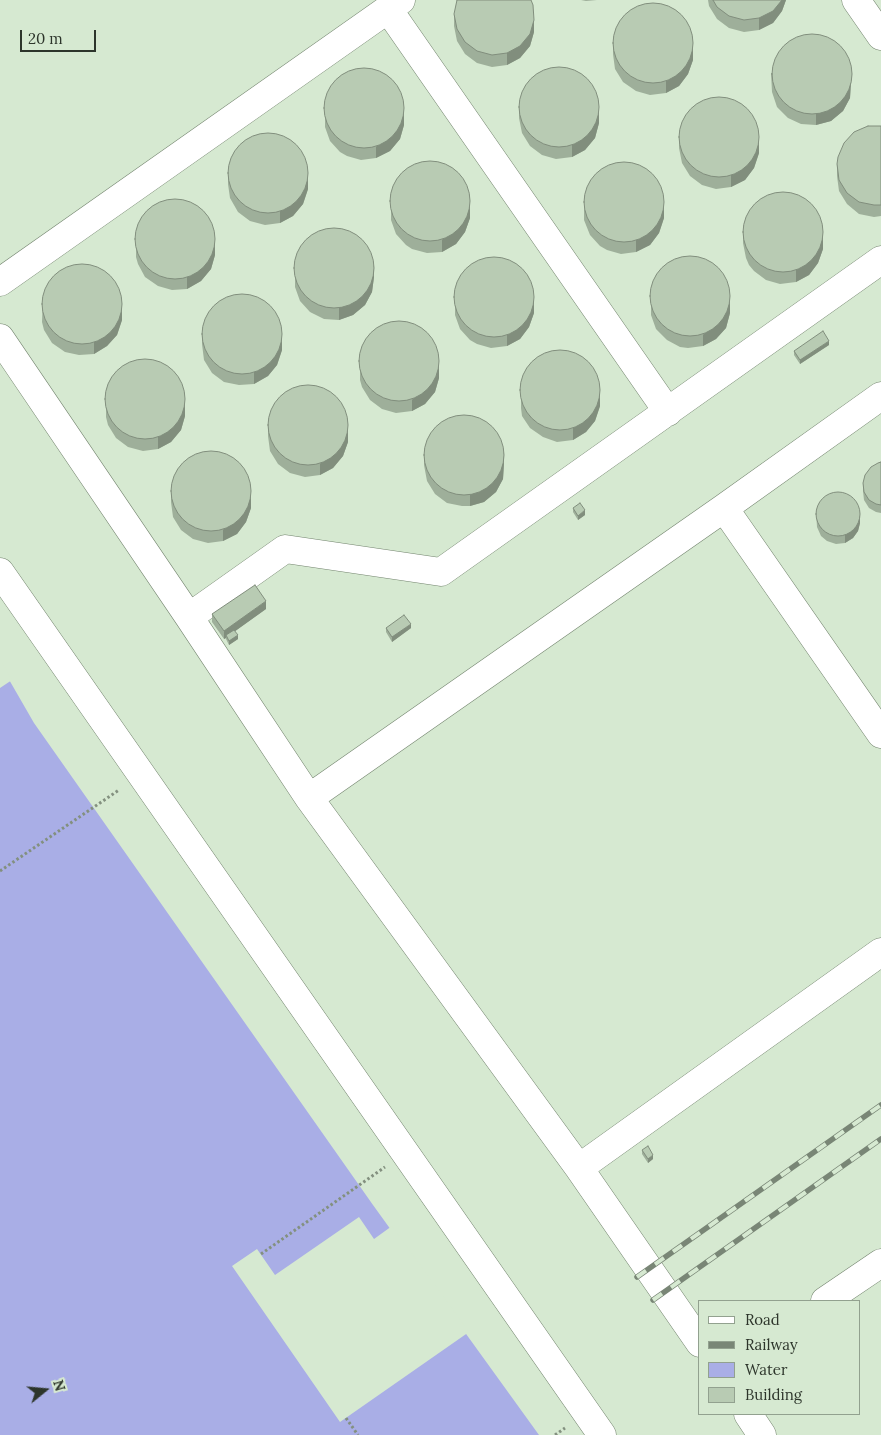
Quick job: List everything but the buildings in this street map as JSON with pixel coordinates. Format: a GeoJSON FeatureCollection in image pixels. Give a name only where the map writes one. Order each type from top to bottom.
{"type":"FeatureCollection","features":[{"type":"Feature","properties":{"kind":"lane"},"geometry":{"type":"LineString","coordinates":[[856,0],[881,36]]}},
{"type":"Feature","properties":{"kind":"lane"},"geometry":{"type":"LineString","coordinates":[[0,282],[395,5],[668,412]]}},
{"type":"Feature","properties":{"kind":"lane"},"geometry":{"type":"LineString","coordinates":[[189,617],[285,549],[440,572],[881,260]]}},
{"type":"Feature","properties":{"kind":"lane"},"geometry":{"type":"LineString","coordinates":[[0,338],[309,798],[579,1168],[698,1340]]}},
{"type":"Feature","properties":{"kind":"lane"},"geometry":{"type":"LineString","coordinates":[[309,798],[881,396]]}},
{"type":"Feature","properties":{"kind":"lane"},"geometry":{"type":"LineString","coordinates":[[724,508],[881,734]]}},
{"type":"Feature","properties":{"kind":"lane"},"geometry":{"type":"LineString","coordinates":[[0,572],[602,1435]]}},
{"type":"Feature","properties":{"kind":"lane"},"geometry":{"type":"LineString","coordinates":[[579,1168],[881,952]]}},
{"type":"Feature","properties":{"kind":"lane"},"geometry":{"type":"LineString","coordinates":[[827,1300],[881,1263]]}},
{"type":"Feature","properties":{"kind":"lane"},"geometry":{"type":"LineString","coordinates":[[749,1415],[762,1435]]}},
{"type":"Feature","properties":{"kind":"path"},"geometry":{"type":"LineString","coordinates":[[0,871],[142,775]]}},
{"type":"Feature","properties":{"kind":"path"},"geometry":{"type":"LineString","coordinates":[[261,1254],[386,1166]]}},
{"type":"Feature","properties":{"kind":"path"},"geometry":{"type":"LineString","coordinates":[[346,1418],[358,1435]]}},
{"type":"Feature","properties":{"kind":"water"},"geometry":{"type":"Polygon","coordinates":[[[0,664],[34,723],[373,1205],[539,1435],[0,1435],[0,664]]]}},
{"type":"Feature","properties":{"kind":"pier"},"geometry":{"type":"Polygon","coordinates":[[[0,661],[12,680],[0,688],[0,661]]]}},
{"type":"Feature","properties":{"kind":"pier"},"geometry":{"type":"Polygon","coordinates":[[[359,1217],[374,1239],[392,1226],[469,1332],[340,1422],[232,1266],[257,1249],[275,1275],[359,1217]]]}},
{"type":"Feature","properties":{"kind":"railway"},"geometry":{"type":"LineString","coordinates":[[637,1277],[881,1105]]}},
{"type":"Feature","properties":{"kind":"railway"},"geometry":{"type":"LineString","coordinates":[[653,1300],[881,1139]]}}]}
